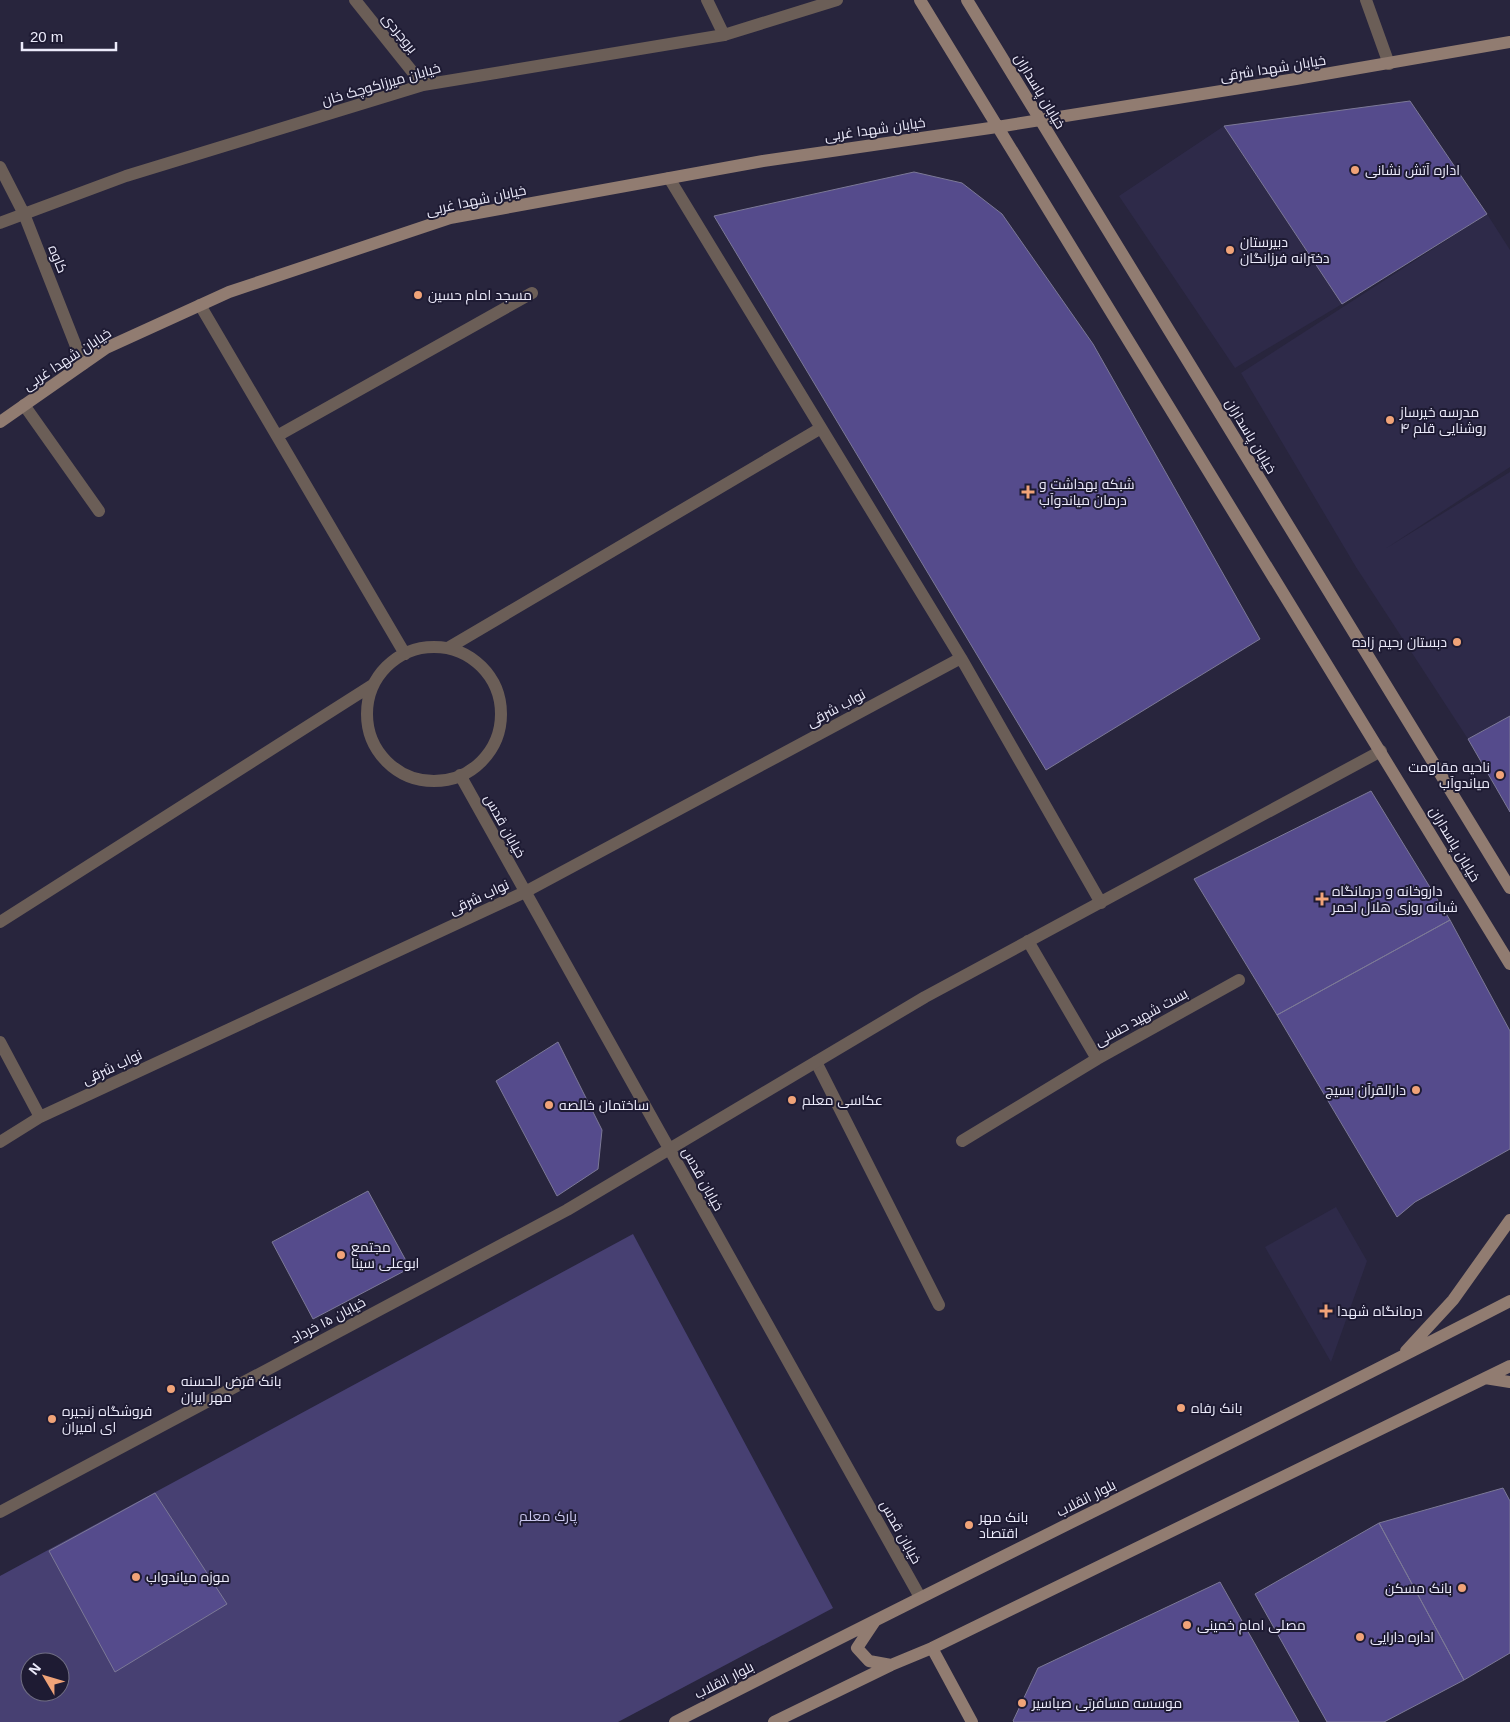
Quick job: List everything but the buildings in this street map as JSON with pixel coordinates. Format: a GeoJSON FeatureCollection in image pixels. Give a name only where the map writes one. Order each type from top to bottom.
{"type":"FeatureCollection","features":[{"type":"Feature","properties":{"kind":"main road","name":"خیابان پاسداران"},"geometry":{"type":"LineString","coordinates":[[920,0],[1510,964]]}},
{"type":"Feature","properties":{"kind":"main road","name":"خیابان پاسداران"},"geometry":{"type":"LineString","coordinates":[[967,0],[1510,888]]}},
{"type":"Feature","properties":{"kind":"main road","name":"خیابان شهدا شرقی"},"geometry":{"type":"LineString","coordinates":[[997,126],[1296,80],[1510,42]]}},
{"type":"Feature","properties":{"kind":"main road","name":"خیابان شهدا غربی"},"geometry":{"type":"LineString","coordinates":[[0,422],[106,348],[200,305],[229,292],[450,218],[763,161],[997,126]]}},
{"type":"Feature","properties":{"kind":"main road"},"geometry":{"type":"LineString","coordinates":[[1400,1358],[1453,1300],[1510,1220]]}},
{"type":"Feature","properties":{"kind":"main road","name":"بلوار انقلاب"},"geometry":{"type":"LineString","coordinates":[[675,1722],[1510,1301]]}},
{"type":"Feature","properties":{"kind":"main road"},"geometry":{"type":"LineString","coordinates":[[774,1722],[892,1665],[932,1648],[1510,1366]]}},
{"type":"Feature","properties":{"kind":"main road"},"geometry":{"type":"LineString","coordinates":[[1485,1378],[1510,1382]]}},
{"type":"Feature","properties":{"kind":"main road"},"geometry":{"type":"LineString","coordinates":[[876,1619],[857,1648],[869,1661],[892,1665]]}},
{"type":"Feature","properties":{"kind":"main road"},"geometry":{"type":"LineString","coordinates":[[932,1648],[972,1722]]}},
{"type":"Feature","properties":{"kind":"street","name":"بروجردی"},"geometry":{"type":"LineString","coordinates":[[355,0],[423,85]]}},
{"type":"Feature","properties":{"kind":"street"},"geometry":{"type":"LineString","coordinates":[[707,0],[724,35]]}},
{"type":"Feature","properties":{"kind":"street","name":"خیابان میرزاکوچک خان"},"geometry":{"type":"LineString","coordinates":[[0,223],[126,176],[423,85],[724,35],[837,0]]}},
{"type":"Feature","properties":{"kind":"street"},"geometry":{"type":"LineString","coordinates":[[1366,0],[1389,64]]}},
{"type":"Feature","properties":{"kind":"street","name":"کاوه"},"geometry":{"type":"LineString","coordinates":[[0,167],[24,214],[83,364]]}},
{"type":"Feature","properties":{"kind":"street"},"geometry":{"type":"LineString","coordinates":[[669,178],[961,658],[1101,903]]}},
{"type":"Feature","properties":{"kind":"street"},"geometry":{"type":"LineString","coordinates":[[277,436],[532,294]]}},
{"type":"Feature","properties":{"kind":"street"},"geometry":{"type":"LineString","coordinates":[[200,305],[405,654]]}},
{"type":"Feature","properties":{"kind":"street"},"geometry":{"type":"LineString","coordinates":[[24,405],[99,511]]}},
{"type":"Feature","properties":{"kind":"street"},"geometry":{"type":"LineString","coordinates":[[448,648],[821,428]]}},
{"type":"Feature","properties":{"kind":"street"},"geometry":{"type":"LineString","coordinates":[[0,922],[374,684],[387,667],[405,654],[426,647],[448,648],[469,656],[486,671],[497,690],[501,712],[498,734],[488,754],[472,770],[452,779],[430,781],[409,776],[390,765],[376,748],[369,727],[368,705],[374,684]]}},
{"type":"Feature","properties":{"kind":"street","name":"نواب شرقی"},"geometry":{"type":"LineString","coordinates":[[0,1142],[40,1117],[525,892],[961,658]]}},
{"type":"Feature","properties":{"kind":"street","name":"خیابان ۱۵ خرداد"},"geometry":{"type":"LineString","coordinates":[[0,1512],[567,1210],[925,997],[1381,752]]}},
{"type":"Feature","properties":{"kind":"street","name":"خیابان قدس"},"geometry":{"type":"LineString","coordinates":[[460,775],[920,1597]]}},
{"type":"Feature","properties":{"kind":"street","name":"بست شهید حسنی"},"geometry":{"type":"LineString","coordinates":[[1028,941],[1098,1059],[1240,980]]}},
{"type":"Feature","properties":{"kind":"street"},"geometry":{"type":"LineString","coordinates":[[0,1042],[40,1117]]}},
{"type":"Feature","properties":{"kind":"street"},"geometry":{"type":"LineString","coordinates":[[962,1141],[1098,1059]]}},
{"type":"Feature","properties":{"kind":"street"},"geometry":{"type":"LineString","coordinates":[[816,1062],[939,1305]]}},
{"type":"Feature","properties":{"kind":"shaded area","name":"دبیرستان دخترانه فرزانگان"},"geometry":{"type":"Polygon","coordinates":[[[1224,126],[1342,304],[1235,368],[1119,196],[1224,126]]]}},
{"type":"Feature","properties":{"kind":"shaded area","name":"مدرسه خیرساز روشنایی قلم ۴"},"geometry":{"type":"Polygon","coordinates":[[[1487,214],[1510,250],[1510,467],[1385,549],[1510,472],[1510,716],[1468,739],[1356,567],[1241,373],[1487,214]]]}},
{"type":"Feature","properties":{"kind":"shaded area","name":"درمانگاه شهدا"},"geometry":{"type":"Polygon","coordinates":[[[1336,1207],[1367,1261],[1331,1362],[1265,1247],[1336,1207]]]}},
{"type":"Feature","properties":{"kind":"green space","name":"پارک معلم"},"geometry":{"type":"Polygon","coordinates":[[[633,1234],[833,1608],[618,1722],[0,1722],[0,1576],[633,1234]]]}},
{"type":"Feature","properties":{"kind":"place","name":"اداره آتش نشانی"},"geometry":{"type":"Point","coordinates":[1355,170]}},
{"type":"Feature","properties":{"kind":"place","name":"دبیرستان دخترانه فرزانگان"},"geometry":{"type":"Point","coordinates":[1230,250]}},
{"type":"Feature","properties":{"kind":"place","name":"مسجد امام حسین"},"geometry":{"type":"Point","coordinates":[418,295]}},
{"type":"Feature","properties":{"kind":"place","name":"مدرسه خیرساز روشنایی قلم ۴"},"geometry":{"type":"Point","coordinates":[1390,420]}},
{"type":"Feature","properties":{"kind":"place","name":"شبکه بهداشت و درمان میاندوآب"},"geometry":{"type":"Point","coordinates":[1028,492]}},
{"type":"Feature","properties":{"kind":"place","name":"دبستان رحیم زاده"},"geometry":{"type":"Point","coordinates":[1457,642]}},
{"type":"Feature","properties":{"kind":"place","name":"ناحیه مقاومت میاندوآب"},"geometry":{"type":"Point","coordinates":[1500,775]}},
{"type":"Feature","properties":{"kind":"place","name":"داروخانه و درمانگاه شبانه روزی هلال احمر"},"geometry":{"type":"Point","coordinates":[1322,899]}},
{"type":"Feature","properties":{"kind":"place","name":"دارالقرآن بسیج"},"geometry":{"type":"Point","coordinates":[1416,1090]}},
{"type":"Feature","properties":{"kind":"place","name":"عکاسی معلم"},"geometry":{"type":"Point","coordinates":[792,1100]}},
{"type":"Feature","properties":{"kind":"place","name":"ساختمان خالصه"},"geometry":{"type":"Point","coordinates":[549,1105]}},
{"type":"Feature","properties":{"kind":"place","name":"مجتمع ابوعلی سینا"},"geometry":{"type":"Point","coordinates":[341,1255]}},
{"type":"Feature","properties":{"kind":"place","name":"درمانگاه شهدا"},"geometry":{"type":"Point","coordinates":[1326,1311]}},
{"type":"Feature","properties":{"kind":"place","name":"بانک قرض الحسنه مهر ایران"},"geometry":{"type":"Point","coordinates":[171,1389]}},
{"type":"Feature","properties":{"kind":"place","name":"بانک رفاه"},"geometry":{"type":"Point","coordinates":[1181,1408]}},
{"type":"Feature","properties":{"kind":"place","name":"فروشگاه زنجیره ای امیران"},"geometry":{"type":"Point","coordinates":[52,1419]}},
{"type":"Feature","properties":{"kind":"place","name":"بانک مهر اقتصاد"},"geometry":{"type":"Point","coordinates":[969,1525]}},
{"type":"Feature","properties":{"kind":"place","name":"موزه میاندواب"},"geometry":{"type":"Point","coordinates":[136,1577]}},
{"type":"Feature","properties":{"kind":"place","name":"بانک مسکن"},"geometry":{"type":"Point","coordinates":[1462,1588]}},
{"type":"Feature","properties":{"kind":"place","name":"مصلی امام خمینی"},"geometry":{"type":"Point","coordinates":[1187,1625]}},
{"type":"Feature","properties":{"kind":"place","name":"اداره دارایی"},"geometry":{"type":"Point","coordinates":[1360,1637]}},
{"type":"Feature","properties":{"kind":"place","name":"موسسه مسافرتی صباسیر"},"geometry":{"type":"Point","coordinates":[1022,1703]}}]}
